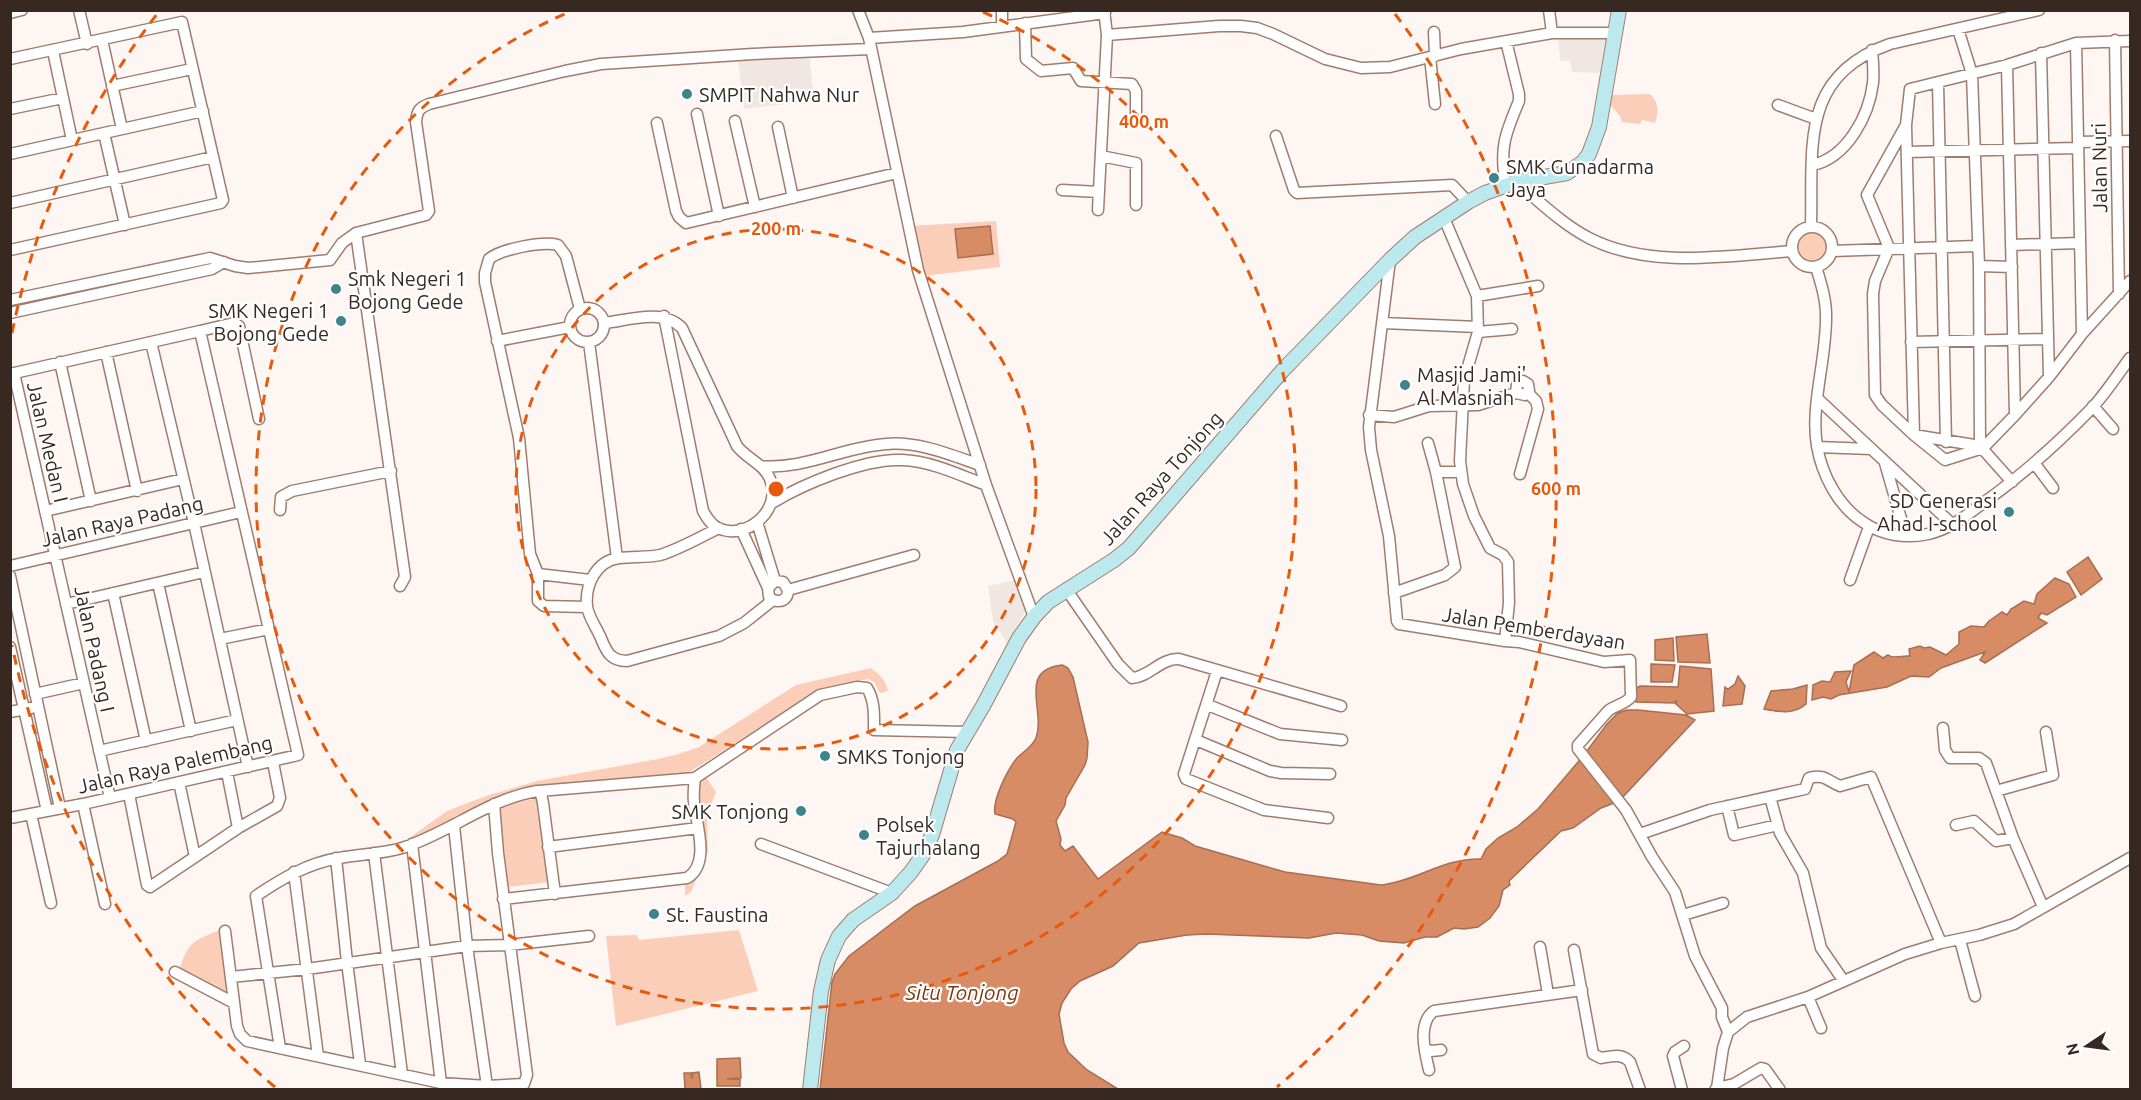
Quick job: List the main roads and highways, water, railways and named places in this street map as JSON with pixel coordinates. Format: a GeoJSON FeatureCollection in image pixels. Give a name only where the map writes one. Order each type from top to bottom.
{"type":"FeatureCollection","features":[{"type":"Feature","properties":{"kind":"main road","name":"Jalan Raya Tonjong"},"geometry":{"type":"LineString","coordinates":[[810,1089],[821,991],[828,960],[839,936],[854,920],[892,893],[911,872],[922,855],[932,835],[957,750],[1019,638],[1034,616],[1066,589],[1104,567],[1129,548],[1283,370],[1415,237],[1468,202],[1511,184],[1568,173],[1575,169],[1589,154],[1599,127],[1619,10]]}},
{"type":"Feature","properties":{"kind":"water"},"geometry":{"type":"Polygon","coordinates":[[[990,226],[993,254],[958,258],[955,229],[990,226]]]}},
{"type":"Feature","properties":{"kind":"water"},"geometry":{"type":"Polygon","coordinates":[[[2088,557],[2102,579],[2081,595],[2067,572],[2088,557]]]}},
{"type":"Feature","properties":{"kind":"water"},"geometry":{"type":"Polygon","coordinates":[[[2055,578],[2069,584],[2076,597],[2047,615],[2041,613],[2038,618],[2047,623],[1985,663],[1980,660],[1985,652],[1941,668],[1929,677],[1911,676],[1887,687],[1839,695],[1831,699],[1823,697],[1812,700],[1813,685],[1822,681],[1830,682],[1835,672],[1851,671],[1846,682],[1849,692],[1854,665],[1874,652],[1883,658],[1888,655],[1910,656],[1909,649],[1920,646],[1930,647],[1946,655],[1959,644],[1959,632],[1971,626],[1984,627],[2002,612],[2007,615],[2011,609],[2024,601],[2034,604],[2037,594],[2055,578]]]}},
{"type":"Feature","properties":{"kind":"water"},"geometry":{"type":"Polygon","coordinates":[[[1707,634],[1710,663],[1678,662],[1676,637],[1707,634]]]}},
{"type":"Feature","properties":{"kind":"water"},"geometry":{"type":"Polygon","coordinates":[[[1673,638],[1674,661],[1655,660],[1655,640],[1673,638]]]}},
{"type":"Feature","properties":{"kind":"water"},"geometry":{"type":"Polygon","coordinates":[[[1651,664],[1675,665],[1672,682],[1651,682],[1651,664]]]}},
{"type":"Feature","properties":{"kind":"water","name":"Situ Tonjong"},"geometry":{"type":"Polygon","coordinates":[[[1062,665],[1068,668],[1073,677],[1088,742],[1085,765],[1056,821],[1061,839],[1060,845],[1065,851],[1073,846],[1098,879],[1162,832],[1182,838],[1195,846],[1285,872],[1381,885],[1394,883],[1454,862],[1481,859],[1486,849],[1498,838],[1517,827],[1538,809],[1618,713],[1638,710],[1686,715],[1695,720],[1619,801],[1601,808],[1573,828],[1561,831],[1509,881],[1510,885],[1503,890],[1499,906],[1490,918],[1478,927],[1454,928],[1437,937],[1425,937],[1404,943],[1379,941],[1362,935],[1336,933],[1309,938],[1206,934],[1139,943],[1113,966],[1080,981],[1071,989],[1062,1003],[1059,1014],[1064,1043],[1068,1052],[1087,1070],[1118,1089],[820,1090],[832,982],[835,974],[849,956],[915,906],[1007,854],[1016,822],[995,814],[996,801],[1013,763],[1036,738],[1038,716],[1036,693],[1040,675],[1048,668],[1062,665]]]}},
{"type":"Feature","properties":{"kind":"water"},"geometry":{"type":"Polygon","coordinates":[[[1680,666],[1711,669],[1714,711],[1687,714],[1676,704],[1676,700],[1675,703],[1636,702],[1635,689],[1640,686],[1678,687],[1680,666]]]}},
{"type":"Feature","properties":{"kind":"water"},"geometry":{"type":"Polygon","coordinates":[[[1738,676],[1745,686],[1742,704],[1723,706],[1725,687],[1728,689],[1735,684],[1738,676]]]}},
{"type":"Feature","properties":{"kind":"water"},"geometry":{"type":"Polygon","coordinates":[[[1807,685],[1806,704],[1796,710],[1786,712],[1764,709],[1771,691],[1807,685]]]}},
{"type":"Feature","properties":{"kind":"water"},"geometry":{"type":"Polygon","coordinates":[[[740,1058],[741,1078],[727,1079],[740,1079],[740,1086],[717,1086],[717,1059],[740,1058]]]}},
{"type":"Feature","properties":{"kind":"water"},"geometry":{"type":"Polygon","coordinates":[[[699,1072],[701,1089],[685,1089],[684,1073],[691,1073],[692,1079],[692,1073],[699,1072]]]}},
{"type":"Feature","properties":{"kind":"place","name":"SMPIT Nahwa Nur"},"geometry":{"type":"Point","coordinates":[687,94]}},
{"type":"Feature","properties":{"kind":"place","name":"SMK Gunadarma Jaya"},"geometry":{"type":"Point","coordinates":[1494,178]}},
{"type":"Feature","properties":{"kind":"place","name":"Smk Negeri 1 Bojong Gede"},"geometry":{"type":"Point","coordinates":[336,289]}},
{"type":"Feature","properties":{"kind":"place","name":"SMK Negeri 1 Bojong Gede"},"geometry":{"type":"Point","coordinates":[341,321]}},
{"type":"Feature","properties":{"kind":"place","name":"Masjid Jami' Al Masniah"},"geometry":{"type":"Point","coordinates":[1405,385]}},
{"type":"Feature","properties":{"kind":"place","name":"SD Generasi Ahad I-school"},"geometry":{"type":"Point","coordinates":[2009,512]}},
{"type":"Feature","properties":{"kind":"place","name":"SMKS Tonjong"},"geometry":{"type":"Point","coordinates":[825,756]}},
{"type":"Feature","properties":{"kind":"place","name":"SMK Tonjong"},"geometry":{"type":"Point","coordinates":[801,811]}},
{"type":"Feature","properties":{"kind":"place","name":"Polsek Tajurhalang"},"geometry":{"type":"Point","coordinates":[864,835]}},
{"type":"Feature","properties":{"kind":"place","name":"St. Faustina"},"geometry":{"type":"Point","coordinates":[654,914]}}]}
